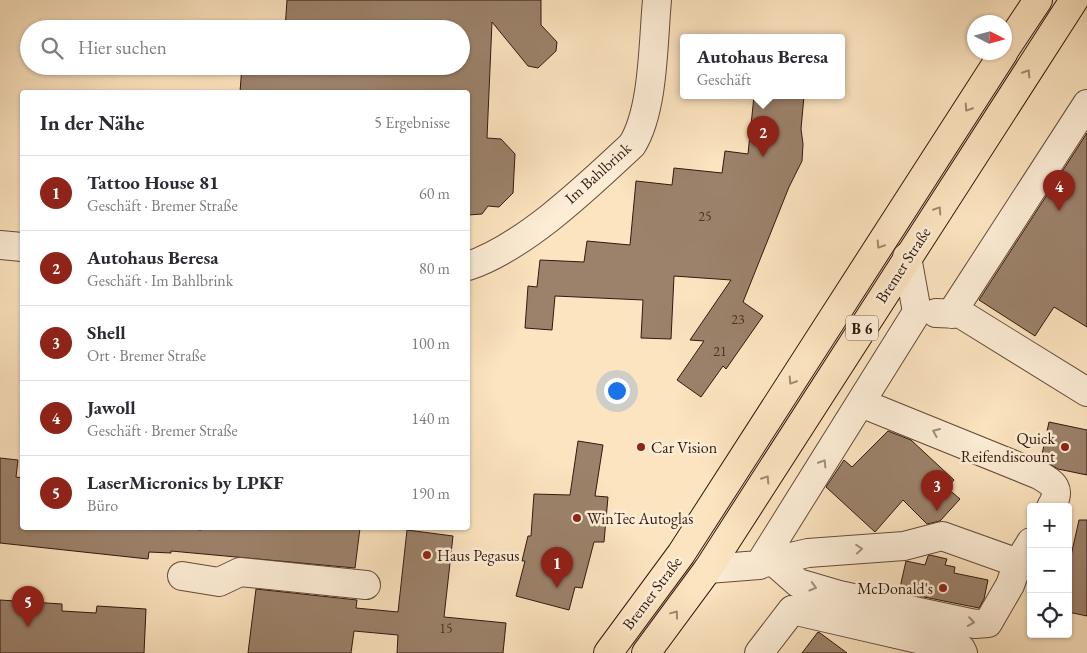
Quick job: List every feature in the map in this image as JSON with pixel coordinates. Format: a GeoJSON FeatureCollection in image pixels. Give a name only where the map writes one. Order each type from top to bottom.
{"type":"FeatureCollection","features":[{"type":"Feature","properties":{"kind":"main road","name":"Bremer Straße"},"geometry":{"type":"LineString","coordinates":[[1012,40],[1038,0]]}},
{"type":"Feature","properties":{"kind":"main road","name":"Bremer Straße"},"geometry":{"type":"LineString","coordinates":[[646,653],[708,569],[1074,0]]}},
{"type":"Feature","properties":{"kind":"main road","name":"Bremer Straße"},"geometry":{"type":"LineString","coordinates":[[608,653],[681,554],[999,60]]}},
{"type":"Feature","properties":{"kind":"street","name":"Im Bahlbrink"},"geometry":{"type":"LineString","coordinates":[[470,265],[508,247],[547,218],[632,145],[640,132],[646,109],[657,0]]}},
{"type":"Feature","properties":{"kind":"street"},"geometry":{"type":"LineString","coordinates":[[951,314],[1087,104]]}},
{"type":"Feature","properties":{"kind":"street"},"geometry":{"type":"LineString","coordinates":[[0,245],[20,247]]}},
{"type":"Feature","properties":{"kind":"street"},"geometry":{"type":"LineString","coordinates":[[766,563],[916,312],[907,257]]}},
{"type":"Feature","properties":{"kind":"street"},"geometry":{"type":"LineString","coordinates":[[916,312],[962,314],[1087,392]]}},
{"type":"Feature","properties":{"kind":"street"},"geometry":{"type":"LineString","coordinates":[[861,404],[1039,475],[1050,482],[1056,489],[1057,497],[1053,503]]}},
{"type":"Feature","properties":{"kind":"street"},"geometry":{"type":"LineString","coordinates":[[708,569],[766,563],[808,553],[904,546],[942,536],[1025,552],[1010,585],[988,623],[975,624],[839,595],[798,583],[766,563]]}},
{"type":"Feature","properties":{"kind":"street"},"geometry":{"type":"LineString","coordinates":[[182,576],[219,582],[240,572],[366,585]]}},
{"type":"Feature","properties":{"kind":"street"},"geometry":{"type":"LineString","coordinates":[[759,653],[792,610],[961,649],[963,653]]}},
{"type":"Feature","properties":{"kind":"building"},"geometry":{"type":"Polygon","coordinates":[[[287,0],[541,0],[541,25],[557,42],[556,51],[538,68],[528,66],[492,22],[487,138],[501,139],[515,154],[513,193],[499,207],[488,206],[482,214],[470,215],[470,90],[240,90],[241,75],[470,75],[470,20],[286,20],[287,0]]]}},
{"type":"Feature","properties":{"kind":"building"},"geometry":{"type":"Polygon","coordinates":[[[754,99],[804,99],[801,129],[803,144],[802,161],[789,187],[743,302],[763,316],[726,369],[723,366],[701,397],[677,380],[704,341],[690,340],[731,280],[674,276],[671,339],[641,338],[643,300],[555,296],[552,330],[525,328],[528,286],[537,287],[540,260],[584,262],[587,241],[630,245],[636,181],[672,185],[674,168],[722,173],[725,151],[748,154],[754,99]]]}},
{"type":"Feature","properties":{"kind":"building"},"geometry":{"type":"Polygon","coordinates":[[[1087,133],[1087,327],[1054,307],[1035,336],[979,300],[1087,133]]]}},
{"type":"Feature","properties":{"kind":"building","name":"Quick Reifendiscount"},"geometry":{"type":"Polygon","coordinates":[[[1049,422],[1087,430],[1087,475],[1058,469],[1041,459],[1049,422]]]}},
{"type":"Feature","properties":{"kind":"building"},"geometry":{"type":"Polygon","coordinates":[[[888,431],[911,440],[954,480],[947,488],[960,499],[940,521],[927,524],[903,500],[875,532],[826,487],[844,460],[852,467],[888,431]]]}},
{"type":"Feature","properties":{"kind":"building"},"geometry":{"type":"Polygon","coordinates":[[[578,441],[603,445],[595,496],[608,497],[604,542],[594,542],[582,588],[575,587],[569,610],[516,596],[525,561],[522,561],[528,536],[531,536],[534,494],[570,495],[578,441]]]}},
{"type":"Feature","properties":{"kind":"building"},"geometry":{"type":"Polygon","coordinates":[[[0,458],[18,460],[16,477],[20,478],[20,530],[360,530],[355,568],[171,551],[171,553],[149,552],[148,559],[0,543],[0,458]]]}},
{"type":"Feature","properties":{"kind":"building"},"geometry":{"type":"Polygon","coordinates":[[[1079,520],[1087,520],[1087,616],[1072,613],[1072,551],[1079,520]]]}},
{"type":"Feature","properties":{"kind":"building"},"geometry":{"type":"Polygon","coordinates":[[[407,530],[453,536],[444,617],[506,623],[503,653],[397,653],[398,635],[354,631],[351,653],[248,653],[256,589],[357,600],[356,608],[398,612],[407,530]]]}},
{"type":"Feature","properties":{"kind":"building","name":"McDonald's"},"geometry":{"type":"Polygon","coordinates":[[[930,555],[947,559],[945,565],[955,567],[954,573],[988,580],[984,599],[979,608],[899,592],[906,561],[925,565],[930,555]]]}},
{"type":"Feature","properties":{"kind":"building"},"geometry":{"type":"Polygon","coordinates":[[[0,600],[62,604],[62,611],[96,613],[97,606],[146,609],[144,653],[0,653],[0,600]]]}},
{"type":"Feature","properties":{"kind":"building"},"geometry":{"type":"Polygon","coordinates":[[[818,632],[820,633],[847,653],[802,653],[818,632]]]}},
{"type":"Feature","properties":{"kind":"place","name":"Autohaus Beresa"},"geometry":{"type":"Point","coordinates":[763,157]}},
{"type":"Feature","properties":{"kind":"place","name":"Jawoll"},"geometry":{"type":"Point","coordinates":[1059,211]}},
{"type":"Feature","properties":{"kind":"place","name":"Car Vision"},"geometry":{"type":"Point","coordinates":[641,447]}},
{"type":"Feature","properties":{"kind":"place","name":"Quick Reifendiscount"},"geometry":{"type":"Point","coordinates":[1065,447]}},
{"type":"Feature","properties":{"kind":"place","name":"Shell"},"geometry":{"type":"Point","coordinates":[937,511]}},
{"type":"Feature","properties":{"kind":"place","name":"WinTec Autoglas"},"geometry":{"type":"Point","coordinates":[577,518]}},
{"type":"Feature","properties":{"kind":"place","name":"Haus Pegasus"},"geometry":{"type":"Point","coordinates":[427,555]}},
{"type":"Feature","properties":{"kind":"place","name":"Tattoo House 81"},"geometry":{"type":"Point","coordinates":[557,588]}},
{"type":"Feature","properties":{"kind":"place","name":"McDonald's"},"geometry":{"type":"Point","coordinates":[943,588]}},
{"type":"Feature","properties":{"kind":"place","name":"LaserMicronics by LPKF"},"geometry":{"type":"Point","coordinates":[28,627]}}]}
